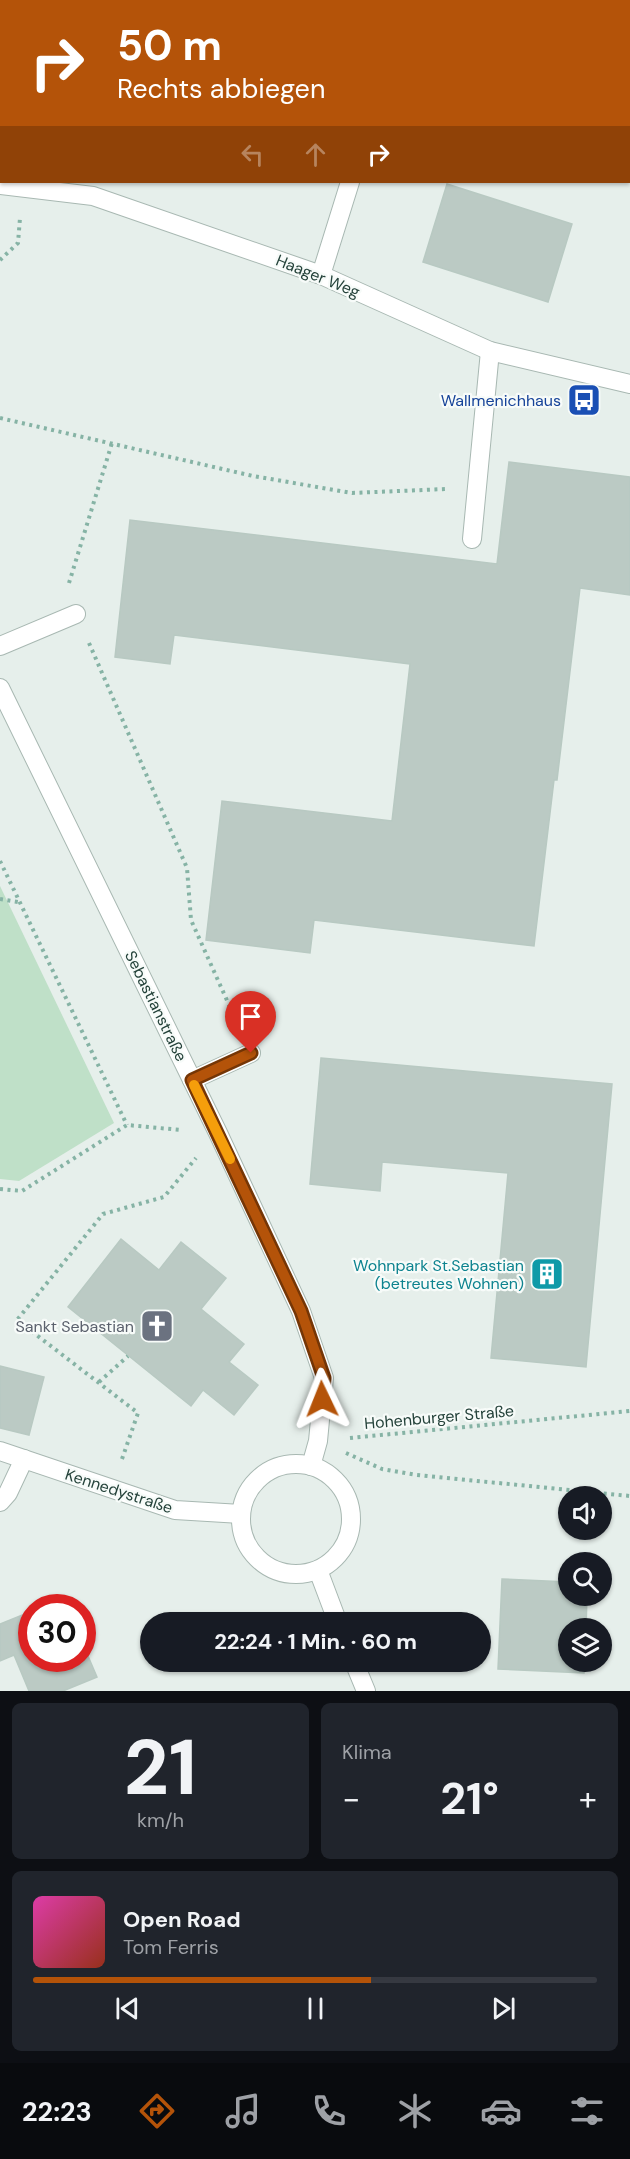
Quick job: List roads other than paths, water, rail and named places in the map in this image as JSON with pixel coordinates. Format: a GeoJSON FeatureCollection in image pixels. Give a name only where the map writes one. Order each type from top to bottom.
{"type":"FeatureCollection","features":[{"type":"Feature","properties":{"kind":"street"},"geometry":{"type":"LineString","coordinates":[[321,274],[350,183]]}},
{"type":"Feature","properties":{"kind":"street","name":"Haager Weg"},"geometry":{"type":"LineString","coordinates":[[0,185],[93,196],[321,274],[490,351],[630,384]]}},
{"type":"Feature","properties":{"kind":"street"},"geometry":{"type":"LineString","coordinates":[[472,539],[490,351]]}},
{"type":"Feature","properties":{"kind":"street"},"geometry":{"type":"LineString","coordinates":[[0,646],[76,614]]}},
{"type":"Feature","properties":{"kind":"street","name":"Sebastianstraße"},"geometry":{"type":"LineString","coordinates":[[0,688],[218,1133],[301,1311],[324,1378],[318,1441],[311,1466]]}},
{"type":"Feature","properties":{"kind":"street"},"geometry":{"type":"LineString","coordinates":[[192,1080],[251,1053]]}},
{"type":"Feature","properties":{"kind":"street","name":"Kennedystraße"},"geometry":{"type":"LineString","coordinates":[[0,1451],[175,1510],[241,1514]]}},
{"type":"Feature","properties":{"kind":"street"},"geometry":{"type":"LineString","coordinates":[[0,1502],[8,1493],[24,1459]]}},
{"type":"Feature","properties":{"kind":"street"},"geometry":{"type":"LineString","coordinates":[[294,1464],[311,1466],[326,1473],[339,1484],[348,1499],[351,1515],[350,1532],[344,1547],[333,1561],[318,1570],[304,1574],[289,1574],[275,1570],[261,1562],[250,1551],[243,1536],[241,1514],[250,1489],[276,1467],[294,1464]]}},
{"type":"Feature","properties":{"kind":"street"},"geometry":{"type":"LineString","coordinates":[[318,1570],[334,1612]]}},
{"type":"Feature","properties":{"kind":"street"},"geometry":{"type":"LineString","coordinates":[[358,1672],[366,1691]]}},
{"type":"Feature","properties":{"kind":"place","name":"Wallmenichhaus"},"geometry":{"type":"Point","coordinates":[584,400]}},
{"type":"Feature","properties":{"kind":"place","name":"Wohnpark St.Sebastian (betreutes Wohnen)"},"geometry":{"type":"Point","coordinates":[547,1274]}},
{"type":"Feature","properties":{"kind":"place","name":"Sankt Sebastian"},"geometry":{"type":"Point","coordinates":[157,1326]}}]}
